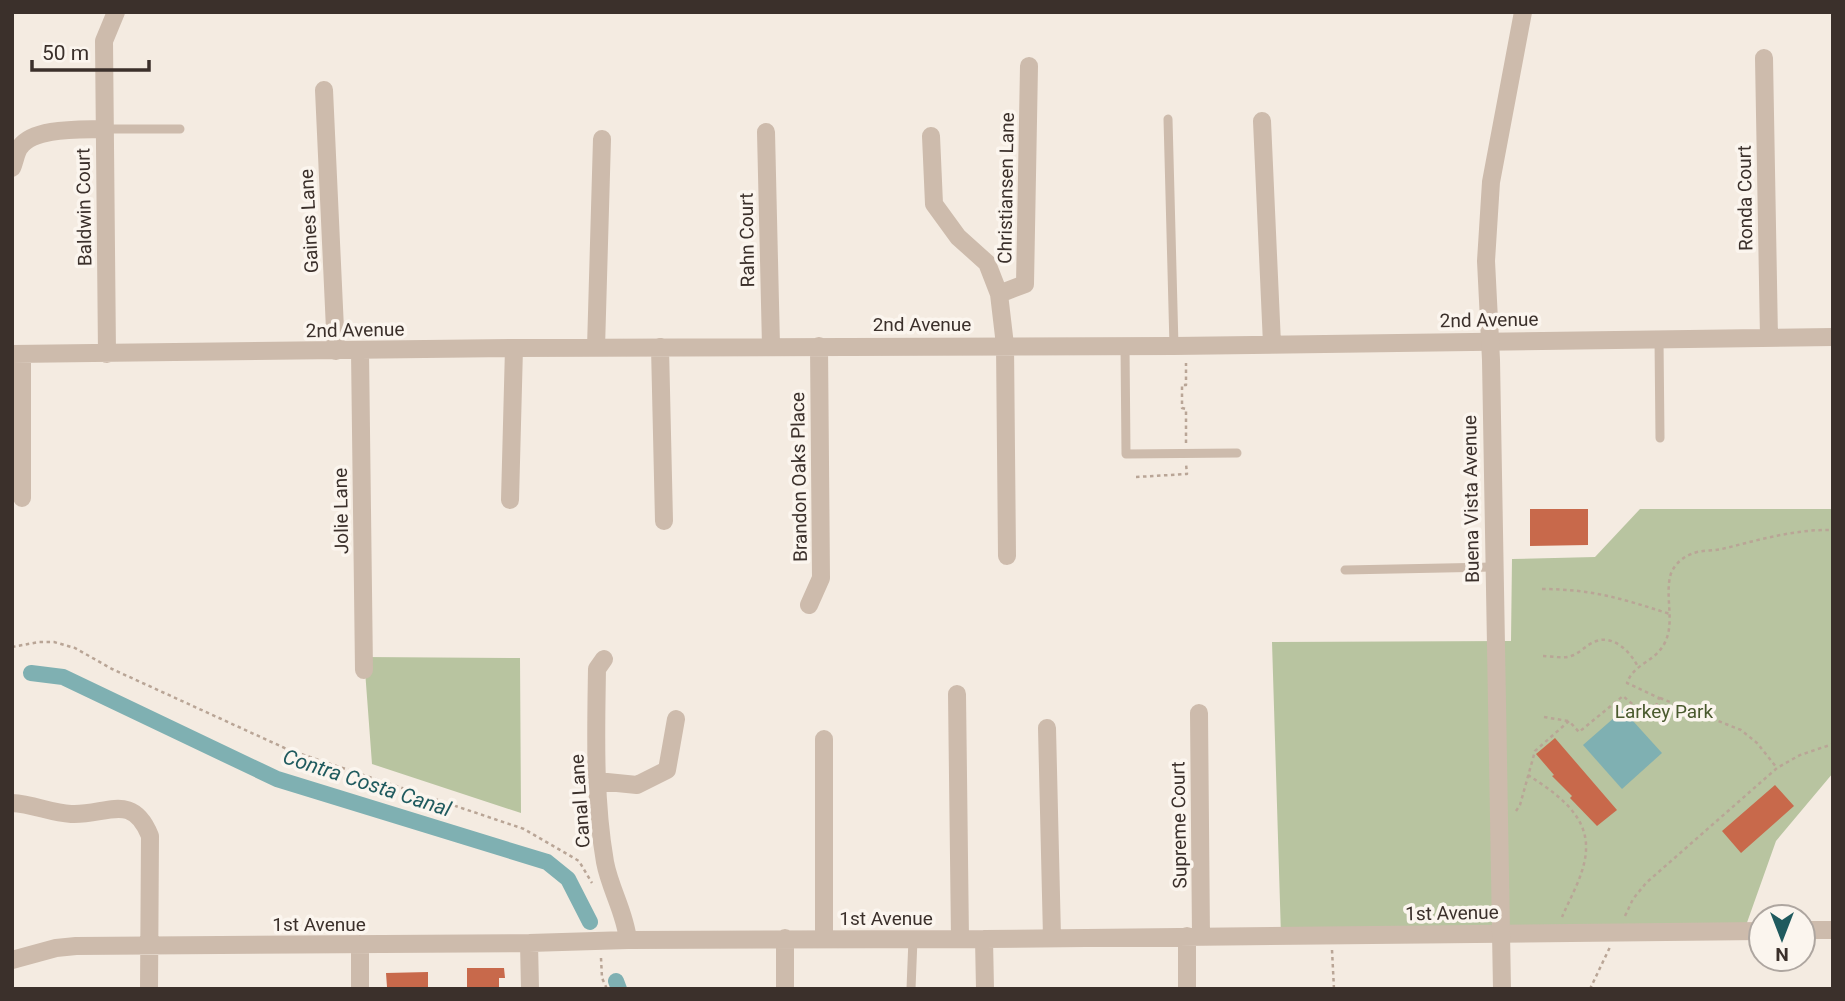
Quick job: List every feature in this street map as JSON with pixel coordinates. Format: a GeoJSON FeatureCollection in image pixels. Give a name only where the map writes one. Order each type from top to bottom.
{"type":"FeatureCollection","features":[{"type":"Feature","properties":{"kind":"street"},"geometry":{"type":"LineString","coordinates":[[104,129],[104,41],[116,12]]}},
{"type":"Feature","properties":{"kind":"street","name":"Buena Vista Avenue"},"geometry":{"type":"LineString","coordinates":[[1502,989],[1486,261],[1491,182],[1523,12]]}},
{"type":"Feature","properties":{"kind":"street","name":"Ronda Court"},"geometry":{"type":"LineString","coordinates":[[1764,58],[1769,338]]}},
{"type":"Feature","properties":{"kind":"street","name":"Christiansen Lane"},"geometry":{"type":"LineString","coordinates":[[999,294],[1025,284],[1029,66]]}},
{"type":"Feature","properties":{"kind":"street","name":"Gaines Lane"},"geometry":{"type":"LineString","coordinates":[[324,90],[336,351]]}},
{"type":"Feature","properties":{"kind":"street"},"geometry":{"type":"LineString","coordinates":[[1262,121],[1272,344]]}},
{"type":"Feature","properties":{"kind":"street","name":"Baldwin Court"},"geometry":{"type":"LineString","coordinates":[[12,168],[20,147],[36,136],[44,133],[104,129],[107,354]]}},
{"type":"Feature","properties":{"kind":"street","name":"Rahn Court"},"geometry":{"type":"LineString","coordinates":[[766,132],[771,346]]}},
{"type":"Feature","properties":{"kind":"street"},"geometry":{"type":"LineString","coordinates":[[931,136],[934,204],[958,237],[987,263],[999,294],[1005,345],[1007,556]]}},
{"type":"Feature","properties":{"kind":"street"},"geometry":{"type":"LineString","coordinates":[[596,348],[601,139]]}},
{"type":"Feature","properties":{"kind":"street","name":"2nd Avenue"},"geometry":{"type":"LineString","coordinates":[[17,354],[1005,345],[1125,345],[1180,353],[1272,344],[1833,337]]}},
{"type":"Feature","properties":{"kind":"street","name":"Brandon Oaks Place"},"geometry":{"type":"LineString","coordinates":[[809,605],[821,578],[819,346]]}},
{"type":"Feature","properties":{"kind":"street"},"geometry":{"type":"LineString","coordinates":[[660,347],[664,521]]}},
{"type":"Feature","properties":{"kind":"street"},"geometry":{"type":"LineString","coordinates":[[510,500],[514,348]]}},
{"type":"Feature","properties":{"kind":"street","name":"Jolie Lane"},"geometry":{"type":"LineString","coordinates":[[360,351],[364,670]]}},
{"type":"Feature","properties":{"kind":"street"},"geometry":{"type":"LineString","coordinates":[[17,354],[22,498]]}},
{"type":"Feature","properties":{"kind":"street","name":"Canal Lane"},"geometry":{"type":"LineString","coordinates":[[604,659],[597,669],[597,781],[606,864],[626,924],[628,940]]}},
{"type":"Feature","properties":{"kind":"street"},"geometry":{"type":"LineString","coordinates":[[957,694],[960,939]]}},
{"type":"Feature","properties":{"kind":"street","name":"Supreme Court"},"geometry":{"type":"LineString","coordinates":[[1187,989],[1194,937],[1199,713]]}},
{"type":"Feature","properties":{"kind":"street"},"geometry":{"type":"LineString","coordinates":[[597,781],[637,785],[667,770],[676,719]]}},
{"type":"Feature","properties":{"kind":"street"},"geometry":{"type":"LineString","coordinates":[[1047,729],[1052,937]]}},
{"type":"Feature","properties":{"kind":"street"},"geometry":{"type":"LineString","coordinates":[[824,739],[824,939]]}},
{"type":"Feature","properties":{"kind":"street"},"geometry":{"type":"LineString","coordinates":[[12,803],[75,814],[103,809],[127,809],[135,812],[145,823],[150,836],[149,989]]}},
{"type":"Feature","properties":{"kind":"street","name":"1st Avenue"},"geometry":{"type":"LineString","coordinates":[[12,960],[76,946],[1747,930]]}},
{"type":"Feature","properties":{"kind":"street"},"geometry":{"type":"LineString","coordinates":[[785,938],[785,989]]}},
{"type":"Feature","properties":{"kind":"street"},"geometry":{"type":"LineString","coordinates":[[984,939],[985,989]]}},
{"type":"Feature","properties":{"kind":"street"},"geometry":{"type":"LineString","coordinates":[[529,943],[530,989]]}},
{"type":"Feature","properties":{"kind":"street"},"geometry":{"type":"LineString","coordinates":[[360,944],[360,989]]}},
{"type":"Feature","properties":{"kind":"lane"},"geometry":{"type":"LineString","coordinates":[[1168,119],[1180,353]]}},
{"type":"Feature","properties":{"kind":"lane"},"geometry":{"type":"LineString","coordinates":[[104,129],[180,129]]}},
{"type":"Feature","properties":{"kind":"lane"},"geometry":{"type":"LineString","coordinates":[[1659,339],[1660,438]]}},
{"type":"Feature","properties":{"kind":"lane"},"geometry":{"type":"LineString","coordinates":[[1125,345],[1126,454],[1237,453]]}},
{"type":"Feature","properties":{"kind":"lane"},"geometry":{"type":"LineString","coordinates":[[1345,570],[1493,567]]}},
{"type":"Feature","properties":{"kind":"lane"},"geometry":{"type":"LineString","coordinates":[[911,989],[913,939]]}},
{"type":"Feature","properties":{"kind":"path"},"geometry":{"type":"LineString","coordinates":[[1136,477],[1187,474],[1186,409],[1182,408],[1182,385],[1186,385],[1180,353]]}},
{"type":"Feature","properties":{"kind":"path"},"geometry":{"type":"LineString","coordinates":[[1777,768],[1757,743],[1733,725],[1659,698],[1627,683],[1630,674],[1663,645],[1670,628],[1670,578],[1675,566],[1693,553],[1719,550],[1769,537],[1833,530]]}},
{"type":"Feature","properties":{"kind":"path"},"geometry":{"type":"LineString","coordinates":[[1542,590],[1589,591],[1611,595],[1670,614]]}},
{"type":"Feature","properties":{"kind":"path"},"geometry":{"type":"LineString","coordinates":[[1543,656],[1570,657],[1594,642],[1604,640],[1622,646],[1631,654],[1638,667]]}},
{"type":"Feature","properties":{"kind":"path"},"geometry":{"type":"LineString","coordinates":[[12,648],[39,642],[54,642],[75,648],[112,669],[289,750],[524,829],[579,861],[592,883]]}},
{"type":"Feature","properties":{"kind":"path"},"geometry":{"type":"LineString","coordinates":[[1544,717],[1569,721],[1578,732],[1623,696],[1637,708],[1653,714],[1659,698]]}},
{"type":"Feature","properties":{"kind":"path"},"geometry":{"type":"LineString","coordinates":[[1497,817],[1515,812],[1520,805],[1535,751],[1569,721]]}},
{"type":"Feature","properties":{"kind":"path"},"geometry":{"type":"LineString","coordinates":[[1590,989],[1633,899],[1646,883],[1777,768],[1800,755],[1833,744]]}},
{"type":"Feature","properties":{"kind":"path"},"geometry":{"type":"LineString","coordinates":[[1528,775],[1556,794],[1575,813],[1586,841],[1578,879],[1555,933]]}},
{"type":"Feature","properties":{"kind":"path"},"geometry":{"type":"LineString","coordinates":[[1331,935],[1334,989]]}},
{"type":"Feature","properties":{"kind":"path"},"geometry":{"type":"LineString","coordinates":[[605,941],[601,961],[602,978],[607,989]]}},
{"type":"Feature","properties":{"kind":"green space","name":"Larkey Park"},"geometry":{"type":"Polygon","coordinates":[[[1640,509],[1833,509],[1833,773],[1776,841],[1754,903],[1747,903],[1744,931],[1281,936],[1272,642],[1511,641],[1512,559],[1595,557],[1640,509]]]}},
{"type":"Feature","properties":{"kind":"green space"},"geometry":{"type":"Polygon","coordinates":[[[364,657],[520,658],[521,813],[372,764],[364,657]]]}},
{"type":"Feature","properties":{"kind":"water"},"geometry":{"type":"Polygon","coordinates":[[[1623,710],[1662,753],[1622,789],[1583,745],[1623,710]]]}},
{"type":"Feature","properties":{"kind":"building"},"geometry":{"type":"Polygon","coordinates":[[[1530,509],[1588,509],[1588,545],[1530,546],[1530,509]]]}},
{"type":"Feature","properties":{"kind":"building"},"geometry":{"type":"Polygon","coordinates":[[[1555,738],[1617,810],[1597,826],[1570,798],[1572,796],[1552,776],[1554,775],[1536,754],[1555,738]]]}},
{"type":"Feature","properties":{"kind":"building"},"geometry":{"type":"Polygon","coordinates":[[[1775,785],[1794,806],[1741,853],[1722,831],[1775,785]]]}},
{"type":"Feature","properties":{"kind":"building"},"geometry":{"type":"Polygon","coordinates":[[[467,968],[504,968],[505,978],[499,978],[499,989],[467,989],[467,968]]]}},
{"type":"Feature","properties":{"kind":"building"},"geometry":{"type":"Polygon","coordinates":[[[428,972],[428,989],[387,987],[386,973],[428,972]]]}},
{"type":"Feature","properties":{"kind":"waterway","name":"Contra Costa Canal"},"geometry":{"type":"LineString","coordinates":[[31,673],[63,677],[277,779],[547,862],[568,879],[590,922]]}},
{"type":"Feature","properties":{"kind":"waterway","name":"Contra Costa Canal"},"geometry":{"type":"LineString","coordinates":[[616,981],[619,989]]}}]}
